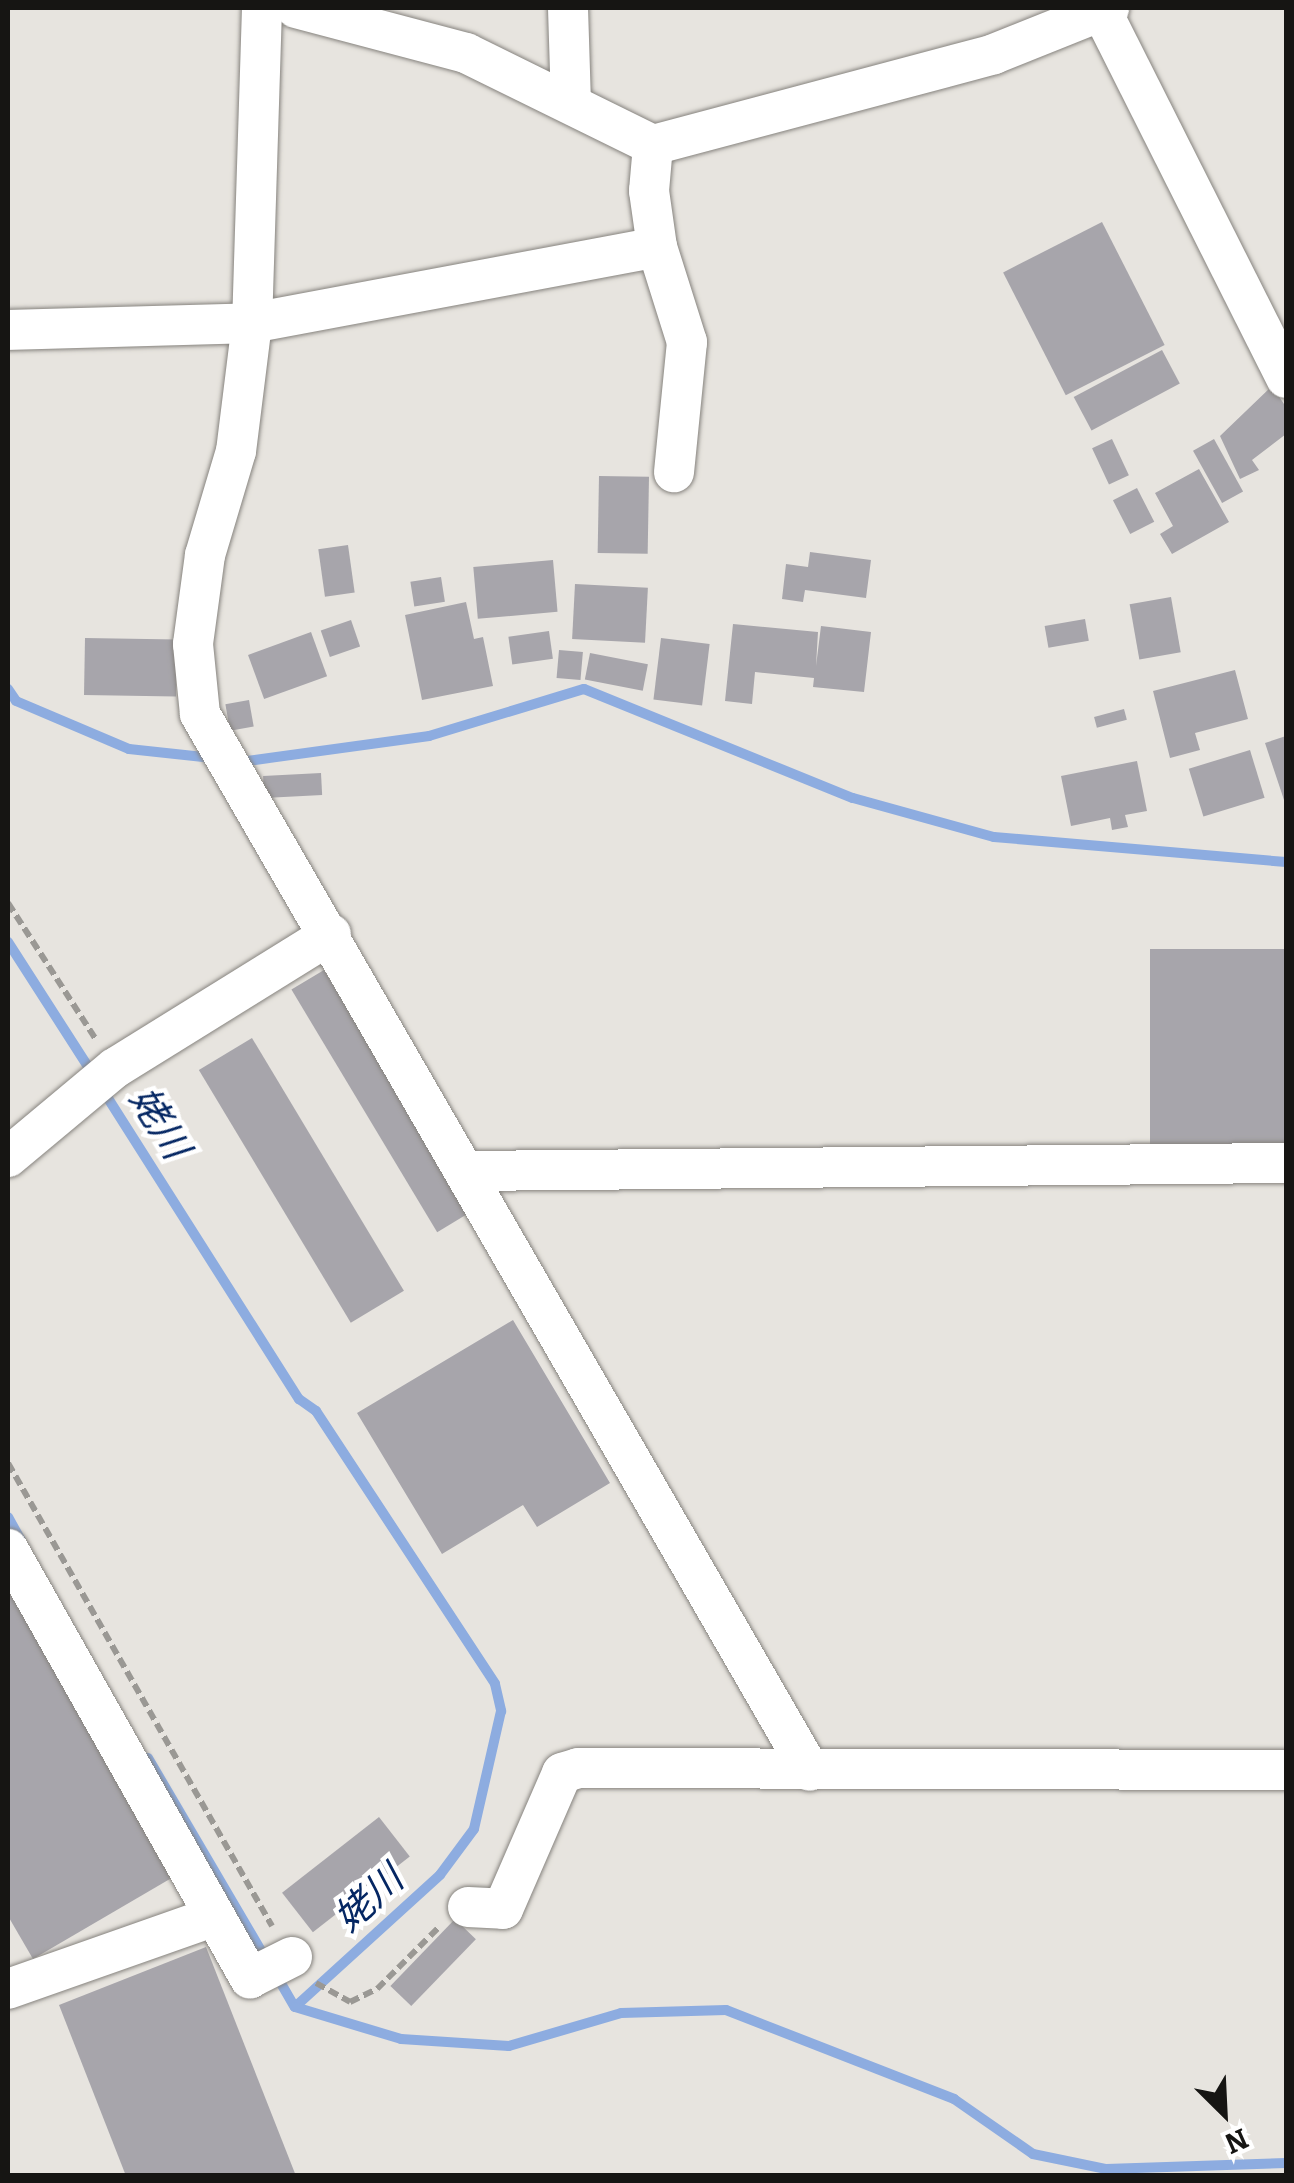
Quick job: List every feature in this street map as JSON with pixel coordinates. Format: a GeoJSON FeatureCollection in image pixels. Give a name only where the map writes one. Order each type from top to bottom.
{"type":"FeatureCollection","features":[{"type":"Feature","properties":{"kind":"street"},"geometry":{"type":"LineString","coordinates":[[262,8],[252,323],[236,450],[205,555],[193,644],[200,714],[331,934],[810,1771]]}},
{"type":"Feature","properties":{"kind":"street"},"geometry":{"type":"LineString","coordinates":[[296,8],[466,53],[571,101],[653,145],[994,54],[1102,9],[1286,378]]}},
{"type":"Feature","properties":{"kind":"street"},"geometry":{"type":"LineString","coordinates":[[568,8],[571,101]]}},
{"type":"Feature","properties":{"kind":"street"},"geometry":{"type":"LineString","coordinates":[[653,145],[648,191],[656,248],[687,342],[674,472]]}},
{"type":"Feature","properties":{"kind":"street"},"geometry":{"type":"LineString","coordinates":[[8,330],[252,323],[656,248]]}},
{"type":"Feature","properties":{"kind":"street"},"geometry":{"type":"LineString","coordinates":[[8,1157],[115,1068],[331,934]]}},
{"type":"Feature","properties":{"kind":"street"},"geometry":{"type":"LineString","coordinates":[[466,1171],[1286,1163]]}},
{"type":"Feature","properties":{"kind":"street"},"geometry":{"type":"LineString","coordinates":[[8,1549],[250,1978],[292,1958]]}},
{"type":"Feature","properties":{"kind":"street"},"geometry":{"type":"LineString","coordinates":[[468,1907],[503,1909],[562,1773],[578,1768],[1286,1770]]}},
{"type":"Feature","properties":{"kind":"street"},"geometry":{"type":"LineString","coordinates":[[8,1990],[215,1916]]}},
{"type":"Feature","properties":{"kind":"path"},"geometry":{"type":"LineString","coordinates":[[8,903],[115,1068]]}},
{"type":"Feature","properties":{"kind":"path"},"geometry":{"type":"LineString","coordinates":[[8,1463],[292,1958],[310,1980],[350,2002],[378,1989],[433,1932],[468,1907]]}},
{"type":"Feature","properties":{"kind":"building"},"geometry":{"type":"Polygon","coordinates":[[[1102,222],[1165,345],[1066,395],[1003,272],[1102,222]]]}},
{"type":"Feature","properties":{"kind":"building"},"geometry":{"type":"Polygon","coordinates":[[[1162,350],[1180,384],[1092,430],[1074,397],[1162,350]]]}},
{"type":"Feature","properties":{"kind":"building"},"geometry":{"type":"Polygon","coordinates":[[[1272,386],[1286,407],[1286,434],[1252,460],[1259,470],[1240,479],[1220,436],[1272,386]]]}},
{"type":"Feature","properties":{"kind":"building"},"geometry":{"type":"Polygon","coordinates":[[[1112,439],[1129,475],[1109,485],[1092,448],[1112,439]]]}},
{"type":"Feature","properties":{"kind":"building"},"geometry":{"type":"Polygon","coordinates":[[[1214,439],[1243,491],[1222,503],[1193,451],[1214,439]]]}},
{"type":"Feature","properties":{"kind":"building"},"geometry":{"type":"Polygon","coordinates":[[[1199,469],[1229,522],[1172,554],[1160,534],[1173,526],[1155,493],[1199,469]]]}},
{"type":"Feature","properties":{"kind":"building"},"geometry":{"type":"Polygon","coordinates":[[[599,476],[649,477],[648,554],[598,553],[599,476]]]}},
{"type":"Feature","properties":{"kind":"building"},"geometry":{"type":"Polygon","coordinates":[[[1137,488],[1154,522],[1130,534],[1113,500],[1137,488]]]}},
{"type":"Feature","properties":{"kind":"building"},"geometry":{"type":"Polygon","coordinates":[[[348,545],[355,593],[325,597],[318,549],[348,545]]]}},
{"type":"Feature","properties":{"kind":"building"},"geometry":{"type":"Polygon","coordinates":[[[810,552],[871,560],[866,598],[805,590],[803,602],[782,599],[786,564],[808,567],[810,552]]]}},
{"type":"Feature","properties":{"kind":"building"},"geometry":{"type":"Polygon","coordinates":[[[553,560],[558,612],[478,619],[473,567],[553,560]]]}},
{"type":"Feature","properties":{"kind":"building"},"geometry":{"type":"Polygon","coordinates":[[[441,577],[445,602],[414,607],[410,582],[441,577]]]}},
{"type":"Feature","properties":{"kind":"building"},"geometry":{"type":"Polygon","coordinates":[[[575,584],[648,588],[645,643],[572,639],[575,584]]]}},
{"type":"Feature","properties":{"kind":"building"},"geometry":{"type":"Polygon","coordinates":[[[1171,597],[1181,652],[1139,659],[1130,604],[1171,597]]]}},
{"type":"Feature","properties":{"kind":"building"},"geometry":{"type":"Polygon","coordinates":[[[466,602],[474,639],[483,637],[493,686],[422,700],[405,615],[466,602]]]}},
{"type":"Feature","properties":{"kind":"building"},"geometry":{"type":"Polygon","coordinates":[[[1085,619],[1089,641],[1048,648],[1045,626],[1085,619]]]}},
{"type":"Feature","properties":{"kind":"building"},"geometry":{"type":"Polygon","coordinates":[[[351,620],[360,646],[330,657],[321,630],[351,620]]]}},
{"type":"Feature","properties":{"kind":"building"},"geometry":{"type":"Polygon","coordinates":[[[733,624],[818,632],[816,666],[821,626],[871,632],[864,692],[813,687],[814,678],[755,672],[752,704],[725,701],[733,624]]]}},
{"type":"Feature","properties":{"kind":"building"},"geometry":{"type":"Polygon","coordinates":[[[549,631],[553,659],[512,664],[508,637],[549,631]]]}},
{"type":"Feature","properties":{"kind":"building"},"geometry":{"type":"Polygon","coordinates":[[[311,632],[327,676],[264,699],[248,655],[311,632]]]}},
{"type":"Feature","properties":{"kind":"building"},"geometry":{"type":"Polygon","coordinates":[[[85,638],[177,640],[176,697],[84,695],[85,638]]]}},
{"type":"Feature","properties":{"kind":"building"},"geometry":{"type":"Polygon","coordinates":[[[661,638],[710,644],[702,706],[653,700],[661,638]]]}},
{"type":"Feature","properties":{"kind":"building"},"geometry":{"type":"Polygon","coordinates":[[[559,650],[583,652],[580,680],[557,678],[559,650]]]}},
{"type":"Feature","properties":{"kind":"building"},"geometry":{"type":"Polygon","coordinates":[[[590,653],[648,664],[643,691],[585,680],[590,653]]]}},
{"type":"Feature","properties":{"kind":"building"},"geometry":{"type":"Polygon","coordinates":[[[1235,670],[1248,719],[1195,733],[1200,750],[1170,758],[1153,691],[1235,670]]]}},
{"type":"Feature","properties":{"kind":"building"},"geometry":{"type":"Polygon","coordinates":[[[249,700],[254,727],[230,731],[225,704],[249,700]]]}},
{"type":"Feature","properties":{"kind":"building"},"geometry":{"type":"Polygon","coordinates":[[[1124,709],[1127,720],[1097,728],[1094,717],[1124,709]]]}},
{"type":"Feature","properties":{"kind":"building"},"geometry":{"type":"Polygon","coordinates":[[[1286,736],[1286,806],[1265,743],[1286,736]]]}},
{"type":"Feature","properties":{"kind":"building"},"geometry":{"type":"Polygon","coordinates":[[[1250,750],[1265,798],[1203,817],[1189,769],[1250,750]]]}},
{"type":"Feature","properties":{"kind":"building"},"geometry":{"type":"Polygon","coordinates":[[[1137,761],[1147,811],[1125,815],[1128,827],[1112,830],[1110,818],[1071,826],[1061,776],[1137,761]]]}},
{"type":"Feature","properties":{"kind":"building"},"geometry":{"type":"Polygon","coordinates":[[[321,773],[322,795],[264,798],[263,776],[321,773]]]}},
{"type":"Feature","properties":{"kind":"building"},"geometry":{"type":"Polygon","coordinates":[[[1150,949],[1286,949],[1286,1150],[1150,1150],[1150,949]]]}},
{"type":"Feature","properties":{"kind":"building"},"geometry":{"type":"Polygon","coordinates":[[[324,970],[470,1213],[437,1232],[291,990],[324,970]]]}},
{"type":"Feature","properties":{"kind":"building"},"geometry":{"type":"Polygon","coordinates":[[[252,1038],[404,1291],[351,1323],[199,1070],[252,1038]]]}},
{"type":"Feature","properties":{"kind":"building"},"geometry":{"type":"Polygon","coordinates":[[[513,1320],[610,1483],[537,1527],[523,1505],[442,1554],[357,1413],[513,1320]]]}},
{"type":"Feature","properties":{"kind":"building"},"geometry":{"type":"Polygon","coordinates":[[[8,1590],[175,1876],[33,1959],[8,1916],[8,1590]]]}},
{"type":"Feature","properties":{"kind":"building"},"geometry":{"type":"Polygon","coordinates":[[[379,1817],[410,1856],[313,1932],[282,1893],[379,1817]]]}},
{"type":"Feature","properties":{"kind":"building"},"geometry":{"type":"Polygon","coordinates":[[[455,1919],[476,1939],[411,2006],[390,1986],[455,1919]]]}},
{"type":"Feature","properties":{"kind":"building"},"geometry":{"type":"Polygon","coordinates":[[[206,1947],[296,2176],[126,2176],[59,2005],[206,1947]]]}},
{"type":"Feature","properties":{"kind":"waterway"},"geometry":{"type":"LineString","coordinates":[[8,689],[16,701],[129,749],[213,758]]}},
{"type":"Feature","properties":{"kind":"waterway"},"geometry":{"type":"LineString","coordinates":[[240,762],[429,736],[584,689],[853,798],[994,837],[1286,862]]}},
{"type":"Feature","properties":{"kind":"waterway","name":"姥川"},"geometry":{"type":"LineString","coordinates":[[8,942],[92,1073]]}},
{"type":"Feature","properties":{"kind":"waterway","name":"姥川"},"geometry":{"type":"LineString","coordinates":[[104,1092],[299,1399],[316,1411],[495,1684],[501,1711],[474,1829],[440,1875],[295,2007]]}},
{"type":"Feature","properties":{"kind":"waterway"},"geometry":{"type":"LineString","coordinates":[[8,1517],[21,1540]]}},
{"type":"Feature","properties":{"kind":"waterway"},"geometry":{"type":"LineString","coordinates":[[148,1758],[266,1959]]}},
{"type":"Feature","properties":{"kind":"waterway"},"geometry":{"type":"LineString","coordinates":[[275,1973],[295,2007]]}},
{"type":"Feature","properties":{"kind":"waterway","name":"姥川"},"geometry":{"type":"LineString","coordinates":[[295,2007],[401,2039],[509,2046],[621,2013],[726,2010],[954,2099],[1033,2154],[1106,2169],[1286,2163]]}}]}
